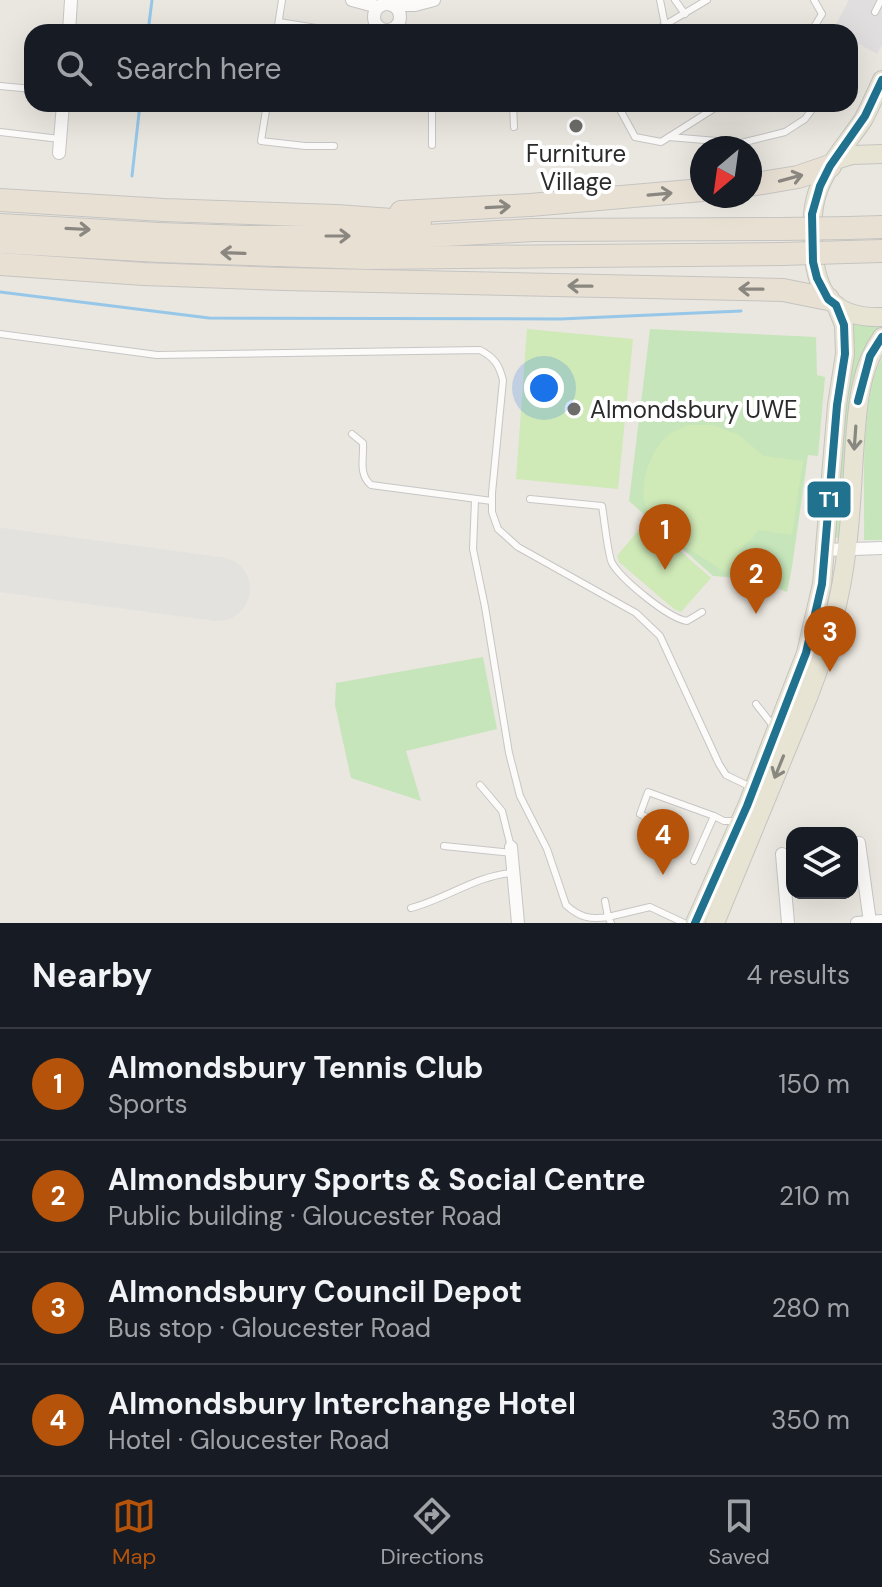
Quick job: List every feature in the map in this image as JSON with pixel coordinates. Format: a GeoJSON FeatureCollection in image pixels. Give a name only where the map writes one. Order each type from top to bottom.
{"type":"FeatureCollection","features":[{"type":"Feature","properties":{"kind":"highway"},"geometry":{"type":"LineString","coordinates":[[762,183],[798,177],[833,163]]}},
{"type":"Feature","properties":{"kind":"highway"},"geometry":{"type":"LineString","coordinates":[[336,216],[530,205],[690,191]]}},
{"type":"Feature","properties":{"kind":"highway"},"geometry":{"type":"LineString","coordinates":[[0,200],[336,216],[533,230]]}},
{"type":"Feature","properties":{"kind":"highway"},"geometry":{"type":"LineString","coordinates":[[0,225],[246,237],[428,236],[533,230],[882,227]]}},
{"type":"Feature","properties":{"kind":"highway"},"geometry":{"type":"LineString","coordinates":[[0,242],[352,258],[534,258],[882,251]]}},
{"type":"Feature","properties":{"kind":"highway"},"geometry":{"type":"LineString","coordinates":[[284,279],[534,258]]}},
{"type":"Feature","properties":{"kind":"highway"},"geometry":{"type":"LineString","coordinates":[[0,264],[284,279],[783,290],[832,302]]}},
{"type":"Feature","properties":{"kind":"main road"},"geometry":{"type":"LineString","coordinates":[[701,922],[733,824],[754,788],[806,653],[822,584],[837,405],[845,354],[844,325],[817,278],[813,262],[812,214],[820,186],[865,116],[882,80]]}},
{"type":"Feature","properties":{"kind":"main road"},"geometry":{"type":"LineString","coordinates":[[833,163],[852,155],[882,154]]}},
{"type":"Feature","properties":{"kind":"main road"},"geometry":{"type":"LineString","coordinates":[[832,302],[858,315],[882,317]]}},
{"type":"Feature","properties":{"kind":"main road"},"geometry":{"type":"LineString","coordinates":[[701,922],[822,659],[838,607],[847,549],[858,405],[870,356],[882,337]]}},
{"type":"Feature","properties":{"kind":"street"},"geometry":{"type":"LineString","coordinates":[[70,24],[71,0]]}},
{"type":"Feature","properties":{"kind":"street"},"geometry":{"type":"LineString","coordinates":[[376,11],[385,4],[396,9],[434,0]]}},
{"type":"Feature","properties":{"kind":"street"},"geometry":{"type":"LineString","coordinates":[[355,2],[376,11]]}},
{"type":"Feature","properties":{"kind":"street"},"geometry":{"type":"LineString","coordinates":[[396,9],[399,22],[397,24]]}},
{"type":"Feature","properties":{"kind":"street"},"geometry":{"type":"LineString","coordinates":[[376,11],[376,24]]}},
{"type":"Feature","properties":{"kind":"street"},"geometry":{"type":"LineString","coordinates":[[59,153],[62,112]]}},
{"type":"Feature","properties":{"kind":"street"},"geometry":{"type":"LineString","coordinates":[[824,550],[882,548]]}},
{"type":"Feature","properties":{"kind":"street"},"geometry":{"type":"LineString","coordinates":[[858,843],[870,922]]}},
{"type":"Feature","properties":{"kind":"street"},"geometry":{"type":"LineString","coordinates":[[511,850],[518,923]]}},
{"type":"Feature","properties":{"kind":"street"},"geometry":{"type":"LineString","coordinates":[[787,899],[788,923]]}},
{"type":"Feature","properties":{"kind":"street"},"geometry":{"type":"LineString","coordinates":[[857,923],[882,921]]}},
{"type":"Feature","properties":{"kind":"lane"},"geometry":{"type":"LineString","coordinates":[[282,0],[279,22],[291,24]]}},
{"type":"Feature","properties":{"kind":"lane"},"geometry":{"type":"LineString","coordinates":[[660,0],[665,24]]}},
{"type":"Feature","properties":{"kind":"lane"},"geometry":{"type":"LineString","coordinates":[[675,0],[685,14]]}},
{"type":"Feature","properties":{"kind":"lane"},"geometry":{"type":"LineString","coordinates":[[667,24],[707,0]]}},
{"type":"Feature","properties":{"kind":"lane"},"geometry":{"type":"LineString","coordinates":[[814,0],[822,14],[817,24]]}},
{"type":"Feature","properties":{"kind":"lane"},"geometry":{"type":"LineString","coordinates":[[875,12],[881,0]]}},
{"type":"Feature","properties":{"kind":"lane"},"geometry":{"type":"LineString","coordinates":[[0,86],[24,88]]}},
{"type":"Feature","properties":{"kind":"lane"},"geometry":{"type":"LineString","coordinates":[[266,112],[261,141],[334,146]]}},
{"type":"Feature","properties":{"kind":"lane"},"geometry":{"type":"LineString","coordinates":[[432,112],[432,145]]}},
{"type":"Feature","properties":{"kind":"lane"},"geometry":{"type":"LineString","coordinates":[[513,112],[514,127]]}},
{"type":"Feature","properties":{"kind":"lane"},"geometry":{"type":"LineString","coordinates":[[621,112],[635,137],[661,142],[708,112]]}},
{"type":"Feature","properties":{"kind":"lane"},"geometry":{"type":"LineString","coordinates":[[669,137],[741,143],[785,132],[810,112]]}},
{"type":"Feature","properties":{"kind":"lane"},"geometry":{"type":"LineString","coordinates":[[0,132],[60,139]]}},
{"type":"Feature","properties":{"kind":"lane"},"geometry":{"type":"LineString","coordinates":[[0,334],[157,355],[480,350],[492,357],[500,367],[503,380],[492,501],[498,529],[518,547],[636,613],[654,629],[719,764],[726,775],[754,788]]}},
{"type":"Feature","properties":{"kind":"lane"},"geometry":{"type":"LineString","coordinates":[[352,434],[363,443],[362,471],[371,485],[492,501]]}},
{"type":"Feature","properties":{"kind":"lane"},"geometry":{"type":"LineString","coordinates":[[530,499],[602,506],[611,561],[635,588],[677,619],[687,621],[702,612]]}},
{"type":"Feature","properties":{"kind":"lane"},"geometry":{"type":"LineString","coordinates":[[475,500],[473,549],[509,753],[520,796],[547,849],[566,905],[591,920],[609,920],[650,907],[701,922]]}},
{"type":"Feature","properties":{"kind":"lane"},"geometry":{"type":"LineString","coordinates":[[756,704],[777,730]]}},
{"type":"Feature","properties":{"kind":"lane"},"geometry":{"type":"LineString","coordinates":[[444,846],[511,850],[502,811],[480,785]]}},
{"type":"Feature","properties":{"kind":"lane"},"geometry":{"type":"LineString","coordinates":[[680,833],[640,814],[648,792],[733,824]]}},
{"type":"Feature","properties":{"kind":"lane"},"geometry":{"type":"LineString","coordinates":[[694,861],[714,816]]}},
{"type":"Feature","properties":{"kind":"lane"},"geometry":{"type":"LineString","coordinates":[[411,908],[490,876],[513,873]]}},
{"type":"Feature","properties":{"kind":"lane"},"geometry":{"type":"LineString","coordinates":[[605,901],[609,920]]}},
{"type":"Feature","properties":{"kind":"lane"},"geometry":{"type":"LineString","coordinates":[[633,911],[638,921]]}},
{"type":"Feature","properties":{"kind":"shaded area"},"geometry":{"type":"Polygon","coordinates":[[[849,0],[882,0],[882,45],[877,54],[858,43],[858,24],[836,24],[849,0]]]}},
{"type":"Feature","properties":{"kind":"green space"},"geometry":{"type":"Polygon","coordinates":[[[849,318],[882,326],[864,355],[841,537],[837,538],[832,535],[849,318]]]}},
{"type":"Feature","properties":{"kind":"green space","name":"Almondsbury UWE"},"geometry":{"type":"Polygon","coordinates":[[[527,329],[633,339],[618,489],[516,479],[527,329]]]}},
{"type":"Feature","properties":{"kind":"green space"},"geometry":{"type":"Polygon","coordinates":[[[650,329],[816,337],[817,375],[825,377],[818,456],[808,455],[787,592],[740,578],[713,576],[629,501],[650,329]]]}},
{"type":"Feature","properties":{"kind":"green space"},"geometry":{"type":"Polygon","coordinates":[[[882,358],[882,540],[864,540],[866,421],[875,375],[882,358]]]}},
{"type":"Feature","properties":{"kind":"green space"},"geometry":{"type":"Polygon","coordinates":[[[688,425],[713,425],[739,435],[764,456],[803,461],[792,535],[758,530],[726,573],[671,537],[673,533],[646,507],[643,488],[652,456],[664,439],[688,425]]]}},
{"type":"Feature","properties":{"kind":"green space"},"geometry":{"type":"Polygon","coordinates":[[[646,521],[711,578],[681,612],[619,562],[617,556],[646,521]]]}},
{"type":"Feature","properties":{"kind":"green space"},"geometry":{"type":"Polygon","coordinates":[[[483,657],[497,729],[406,751],[421,801],[351,778],[335,705],[336,683],[483,657]]]}},
{"type":"Feature","properties":{"kind":"waterway"},"geometry":{"type":"LineString","coordinates":[[149,24],[152,0]]}},
{"type":"Feature","properties":{"kind":"waterway"},"geometry":{"type":"LineString","coordinates":[[132,176],[139,112]]}},
{"type":"Feature","properties":{"kind":"waterway"},"geometry":{"type":"LineString","coordinates":[[0,292],[209,318],[560,319],[741,311]]}},
{"type":"Feature","properties":{"kind":"runway"},"geometry":{"type":"LineString","coordinates":[[0,560],[218,589]]}},
{"type":"Feature","properties":{"kind":"transit line","name":"T1"},"geometry":{"type":"LineString","coordinates":[[695,923],[747,806],[806,653],[822,584],[837,405],[845,354],[844,325],[836,305],[828,299],[817,278],[813,262],[812,214],[830,166],[865,116],[882,80]]}},
{"type":"Feature","properties":{"kind":"transit line","name":"T1"},"geometry":{"type":"LineString","coordinates":[[858,401],[870,356],[882,337]]}},
{"type":"Feature","properties":{"kind":"place","name":"Furniture Village"},"geometry":{"type":"Point","coordinates":[576,126]}},
{"type":"Feature","properties":{"kind":"place","name":"Almondsbury UWE"},"geometry":{"type":"Point","coordinates":[574,409]}},
{"type":"Feature","properties":{"kind":"place","name":"Almondsbury Tennis Club"},"geometry":{"type":"Point","coordinates":[665,570]}},
{"type":"Feature","properties":{"kind":"place","name":"Almondsbury Sports & Social Centre"},"geometry":{"type":"Point","coordinates":[756,614]}},
{"type":"Feature","properties":{"kind":"place","name":"Almondsbury Council Depot"},"geometry":{"type":"Point","coordinates":[830,672]}},
{"type":"Feature","properties":{"kind":"place","name":"Almondsbury Interchange Hotel"},"geometry":{"type":"Point","coordinates":[663,875]}}]}
